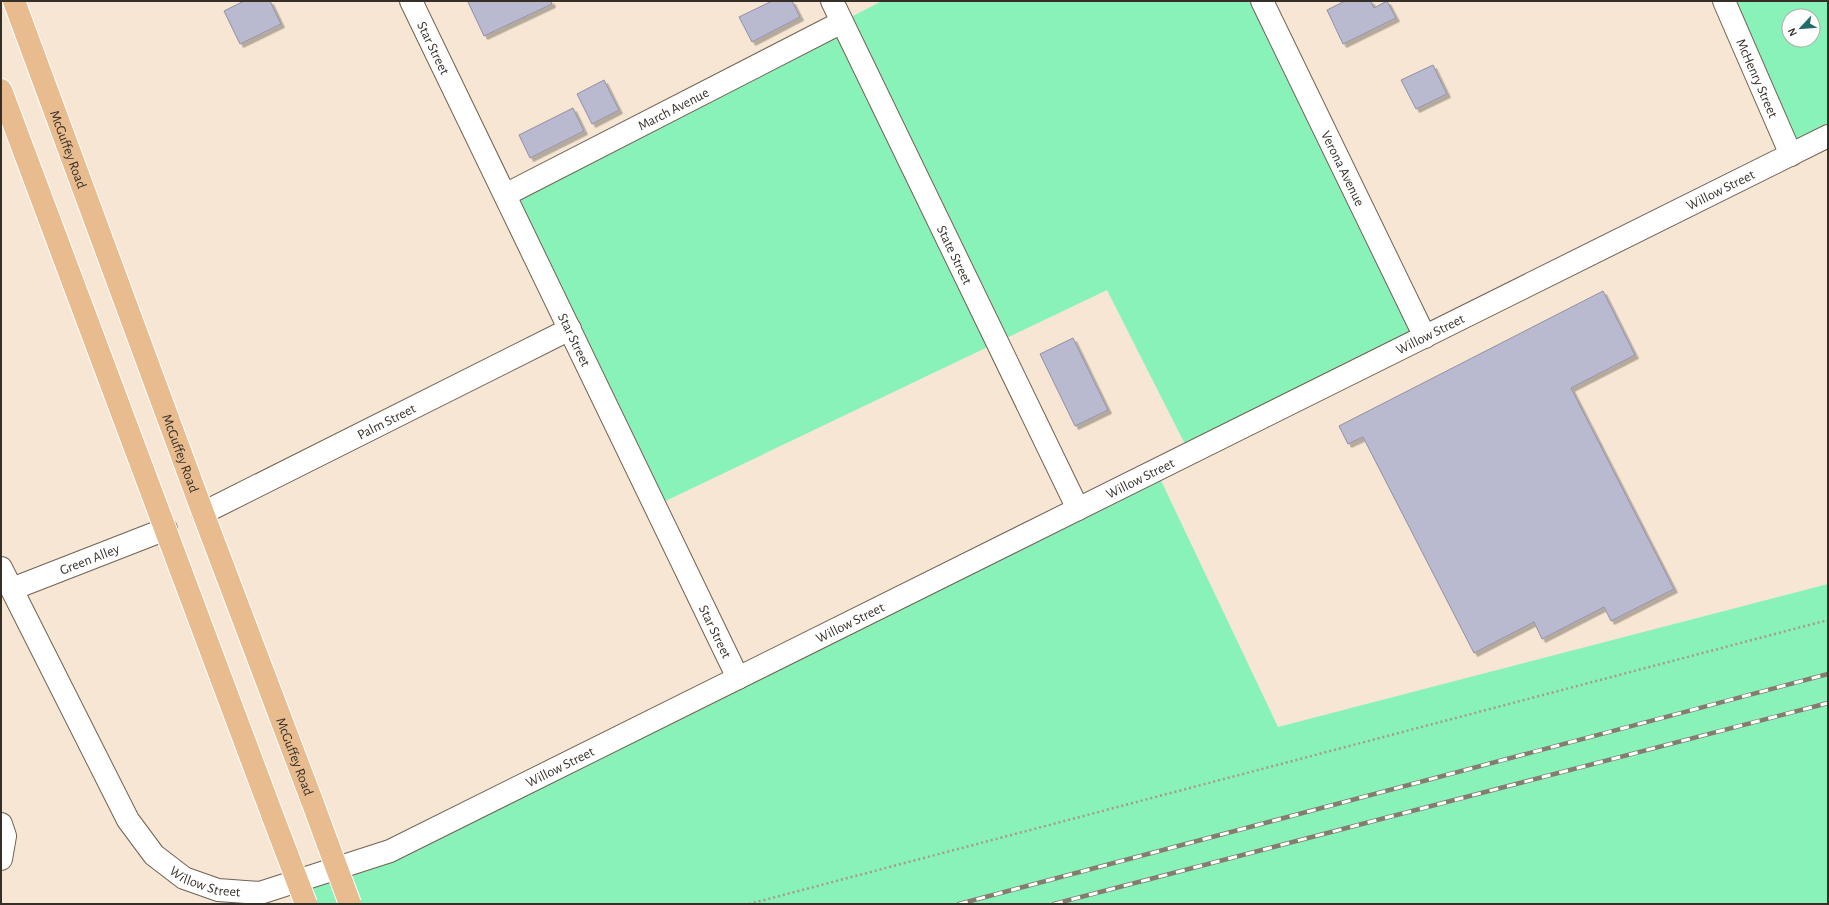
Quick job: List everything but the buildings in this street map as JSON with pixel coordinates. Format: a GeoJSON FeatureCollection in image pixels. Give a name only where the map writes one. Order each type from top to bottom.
{"type":"FeatureCollection","features":[{"type":"Feature","properties":{"kind":"main road","name":"McGuffey Road"},"geometry":{"type":"LineString","coordinates":[[14,1],[203,513],[350,904]]}},
{"type":"Feature","properties":{"kind":"main road"},"geometry":{"type":"LineString","coordinates":[[1,90],[306,904]]}},
{"type":"Feature","properties":{"kind":"street","name":"Star Street"},"geometry":{"type":"LineString","coordinates":[[411,1],[738,678]]}},
{"type":"Feature","properties":{"kind":"street","name":"State Street"},"geometry":{"type":"LineString","coordinates":[[832,1],[1078,509]]}},
{"type":"Feature","properties":{"kind":"street","name":"Verona Avenue"},"geometry":{"type":"LineString","coordinates":[[1262,1],[1425,336]]}},
{"type":"Feature","properties":{"kind":"street","name":"McHenry Street"},"geometry":{"type":"LineString","coordinates":[[1724,1],[1791,155]]}},
{"type":"Feature","properties":{"kind":"street","name":"March Avenue"},"geometry":{"type":"LineString","coordinates":[[505,195],[842,22]]}},
{"type":"Feature","properties":{"kind":"street","name":"Willow Street"},"geometry":{"type":"LineString","coordinates":[[1,568],[128,820],[154,855],[184,878],[218,890],[260,893],[390,851],[1828,136]]}},
{"type":"Feature","properties":{"kind":"street","name":"Palm Street"},"geometry":{"type":"LineString","coordinates":[[203,513],[570,329]]}},
{"type":"Feature","properties":{"kind":"street","name":"Green Alley"},"geometry":{"type":"LineString","coordinates":[[12,589],[166,529]]}},
{"type":"Feature","properties":{"kind":"street"},"geometry":{"type":"LineString","coordinates":[[1,824],[5,836],[1,859]]}},
{"type":"Feature","properties":{"kind":"path"},"geometry":{"type":"LineString","coordinates":[[749,904],[1828,620]]}},
{"type":"Feature","properties":{"kind":"green space"},"geometry":{"type":"Polygon","coordinates":[[[882,1],[1262,1],[1425,337],[1190,454],[1107,290],[655,506],[505,195],[882,1]]]}},
{"type":"Feature","properties":{"kind":"green space"},"geometry":{"type":"Polygon","coordinates":[[[1724,1],[1828,1],[1828,136],[1791,155],[1724,1]]]}},
{"type":"Feature","properties":{"kind":"green space"},"geometry":{"type":"Polygon","coordinates":[[[1156,470],[1278,727],[1828,584],[1828,904],[306,904],[297,881],[390,851],[1156,470]]]}},
{"type":"Feature","properties":{"kind":"railway"},"geometry":{"type":"LineString","coordinates":[[959,904],[1828,674]]}},
{"type":"Feature","properties":{"kind":"railway"},"geometry":{"type":"LineString","coordinates":[[1054,904],[1828,703]]}}]}
